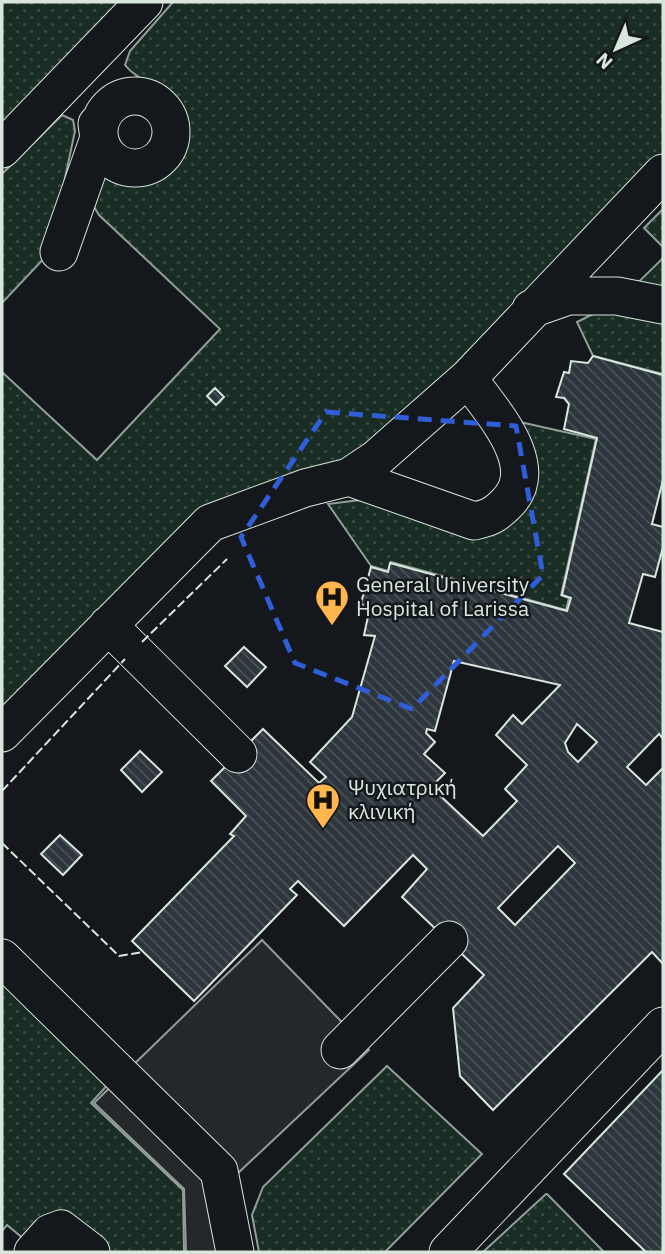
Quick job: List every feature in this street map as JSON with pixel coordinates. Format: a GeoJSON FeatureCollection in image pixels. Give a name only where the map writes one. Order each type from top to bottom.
{"type":"FeatureCollection","features":[{"type":"Feature","properties":{"kind":"lane"},"geometry":{"type":"LineString","coordinates":[[2,149],[144,2]]}},
{"type":"Feature","properties":{"kind":"lane"},"geometry":{"type":"LineString","coordinates":[[59,253],[99,138],[90,57]]}},
{"type":"Feature","properties":{"kind":"lane"},"geometry":{"type":"LineString","coordinates":[[2,733],[211,523],[305,488],[349,477],[376,459],[468,378],[530,309],[663,173]]}},
{"type":"Feature","properties":{"kind":"lane"},"geometry":{"type":"LineString","coordinates":[[530,309],[568,296],[617,296],[663,305]]}},
{"type":"Feature","properties":{"kind":"lane"},"geometry":{"type":"LineString","coordinates":[[349,477],[474,521],[492,518],[512,499],[522,477],[512,442],[468,378]]}},
{"type":"Feature","properties":{"kind":"lane"},"geometry":{"type":"LineString","coordinates":[[108,625],[238,754]]}},
{"type":"Feature","properties":{"kind":"lane"},"geometry":{"type":"LineString","coordinates":[[340,1050],[449,940]]}},
{"type":"Feature","properties":{"kind":"lane"},"geometry":{"type":"LineString","coordinates":[[8,975],[219,1171],[235,1252]]}},
{"type":"Feature","properties":{"kind":"lane"},"geometry":{"type":"LineString","coordinates":[[454,1249],[663,1026]]}},
{"type":"Feature","properties":{"kind":"lane"},"geometry":{"type":"LineString","coordinates":[[33,1252],[50,1233],[61,1230],[91,1252]]}},
{"type":"Feature","properties":{"kind":"highlighted area"},"geometry":{"type":"Polygon","coordinates":[[[326,412],[516,426],[543,575],[412,709],[295,663],[241,537],[326,412]]]}},
{"type":"Feature","properties":{"kind":"green space"},"geometry":{"type":"Polygon","coordinates":[[[2,2],[124,2],[2,127],[2,2]]]}},
{"type":"Feature","properties":{"kind":"green space"},"geometry":{"type":"Polygon","coordinates":[[[173,2],[663,2],[663,168],[378,465],[232,518],[2,726],[2,372],[97,460],[220,329],[99,215],[91,202],[102,177],[114,173],[137,177],[159,171],[178,156],[185,142],[183,115],[177,102],[125,65],[130,51],[173,2]]]}},
{"type":"Feature","properties":{"kind":"green space"},"geometry":{"type":"Polygon","coordinates":[[[62,115],[73,120],[75,131],[49,253],[2,303],[2,174],[62,115]]]}},
{"type":"Feature","properties":{"kind":"green space"},"geometry":{"type":"Polygon","coordinates":[[[663,209],[663,247],[644,228],[663,209]]]}},
{"type":"Feature","properties":{"kind":"green space"},"geometry":{"type":"Polygon","coordinates":[[[663,258],[663,308],[620,300],[663,258]]]}},
{"type":"Feature","properties":{"kind":"green space"},"geometry":{"type":"Polygon","coordinates":[[[612,311],[663,320],[663,374],[593,356],[577,322],[593,314],[612,311]]]}},
{"type":"Feature","properties":{"kind":"green space"},"geometry":{"type":"Polygon","coordinates":[[[511,420],[596,439],[561,595],[569,598],[566,610],[391,562],[388,571],[371,566],[328,504],[360,500],[498,523],[511,420]]]}},
{"type":"Feature","properties":{"kind":"green space"},"geometry":{"type":"Polygon","coordinates":[[[2,975],[113,1079],[91,1103],[183,1190],[184,1252],[104,1252],[25,1240],[7,1225],[2,1231],[2,975]]]}},
{"type":"Feature","properties":{"kind":"green space"},"geometry":{"type":"Polygon","coordinates":[[[387,1066],[482,1154],[385,1252],[259,1252],[252,1215],[263,1187],[387,1066]]]}},
{"type":"Feature","properties":{"kind":"green space"},"geometry":{"type":"Polygon","coordinates":[[[546,1194],[604,1252],[483,1252],[546,1194]]]}},
{"type":"Feature","properties":{"kind":"shaded area"},"geometry":{"type":"Polygon","coordinates":[[[262,940],[369,1050],[236,1175],[246,1252],[186,1252],[184,1189],[94,1103],[262,940]]]}},
{"type":"Feature","properties":{"kind":"building"},"geometry":{"type":"Polygon","coordinates":[[[593,356],[663,375],[663,480],[652,524],[663,527],[663,547],[655,577],[643,574],[629,623],[663,632],[663,739],[659,734],[627,767],[646,785],[663,768],[663,964],[652,952],[493,1110],[460,1076],[453,1008],[484,975],[402,897],[427,869],[413,855],[344,926],[298,881],[290,889],[297,895],[194,1001],[132,941],[234,836],[230,834],[246,816],[211,781],[263,729],[319,783],[326,777],[310,762],[352,717],[375,636],[364,635],[369,612],[361,603],[371,567],[388,572],[390,563],[567,611],[571,598],[562,595],[597,438],[564,429],[569,404],[564,398],[556,397],[564,372],[569,373],[571,361],[588,363],[593,356]],[[454,661],[435,731],[427,729],[426,733],[435,742],[424,754],[445,773],[431,787],[483,836],[517,801],[505,789],[527,765],[496,735],[513,715],[522,724],[560,685],[454,661]],[[577,724],[565,743],[568,752],[578,762],[597,742],[577,724]],[[558,846],[498,908],[515,925],[575,863],[558,846]]]}},
{"type":"Feature","properties":{"kind":"building"},"geometry":{"type":"Polygon","coordinates":[[[215,388],[224,397],[216,405],[207,396],[215,388]]]}},
{"type":"Feature","properties":{"kind":"building"},"geometry":{"type":"Polygon","coordinates":[[[244,647],[266,667],[247,687],[225,666],[244,647]]]}},
{"type":"Feature","properties":{"kind":"building"},"geometry":{"type":"Polygon","coordinates":[[[140,751],[162,772],[142,792],[121,770],[140,751]]]}},
{"type":"Feature","properties":{"kind":"building"},"geometry":{"type":"Polygon","coordinates":[[[60,835],[82,855],[63,875],[41,854],[60,835]]]}},
{"type":"Feature","properties":{"kind":"building"},"geometry":{"type":"Polygon","coordinates":[[[663,1070],[663,1252],[646,1252],[564,1174],[663,1070]]]}},
{"type":"Feature","properties":{"kind":"fence"},"geometry":{"type":"LineString","coordinates":[[142,642],[227,559]]}},
{"type":"Feature","properties":{"kind":"fence"},"geometry":{"type":"LineString","coordinates":[[2,791],[125,659]]}},
{"type":"Feature","properties":{"kind":"fence"},"geometry":{"type":"LineString","coordinates":[[2,843],[119,956],[143,952]]}},
{"type":"Feature","properties":{"kind":"place","name":"General University Hospital of Larissa"},"geometry":{"type":"Point","coordinates":[332,627]}},
{"type":"Feature","properties":{"kind":"place","name":"Ψυχιατρική κλινική"},"geometry":{"type":"Point","coordinates":[323,830]}}]}
